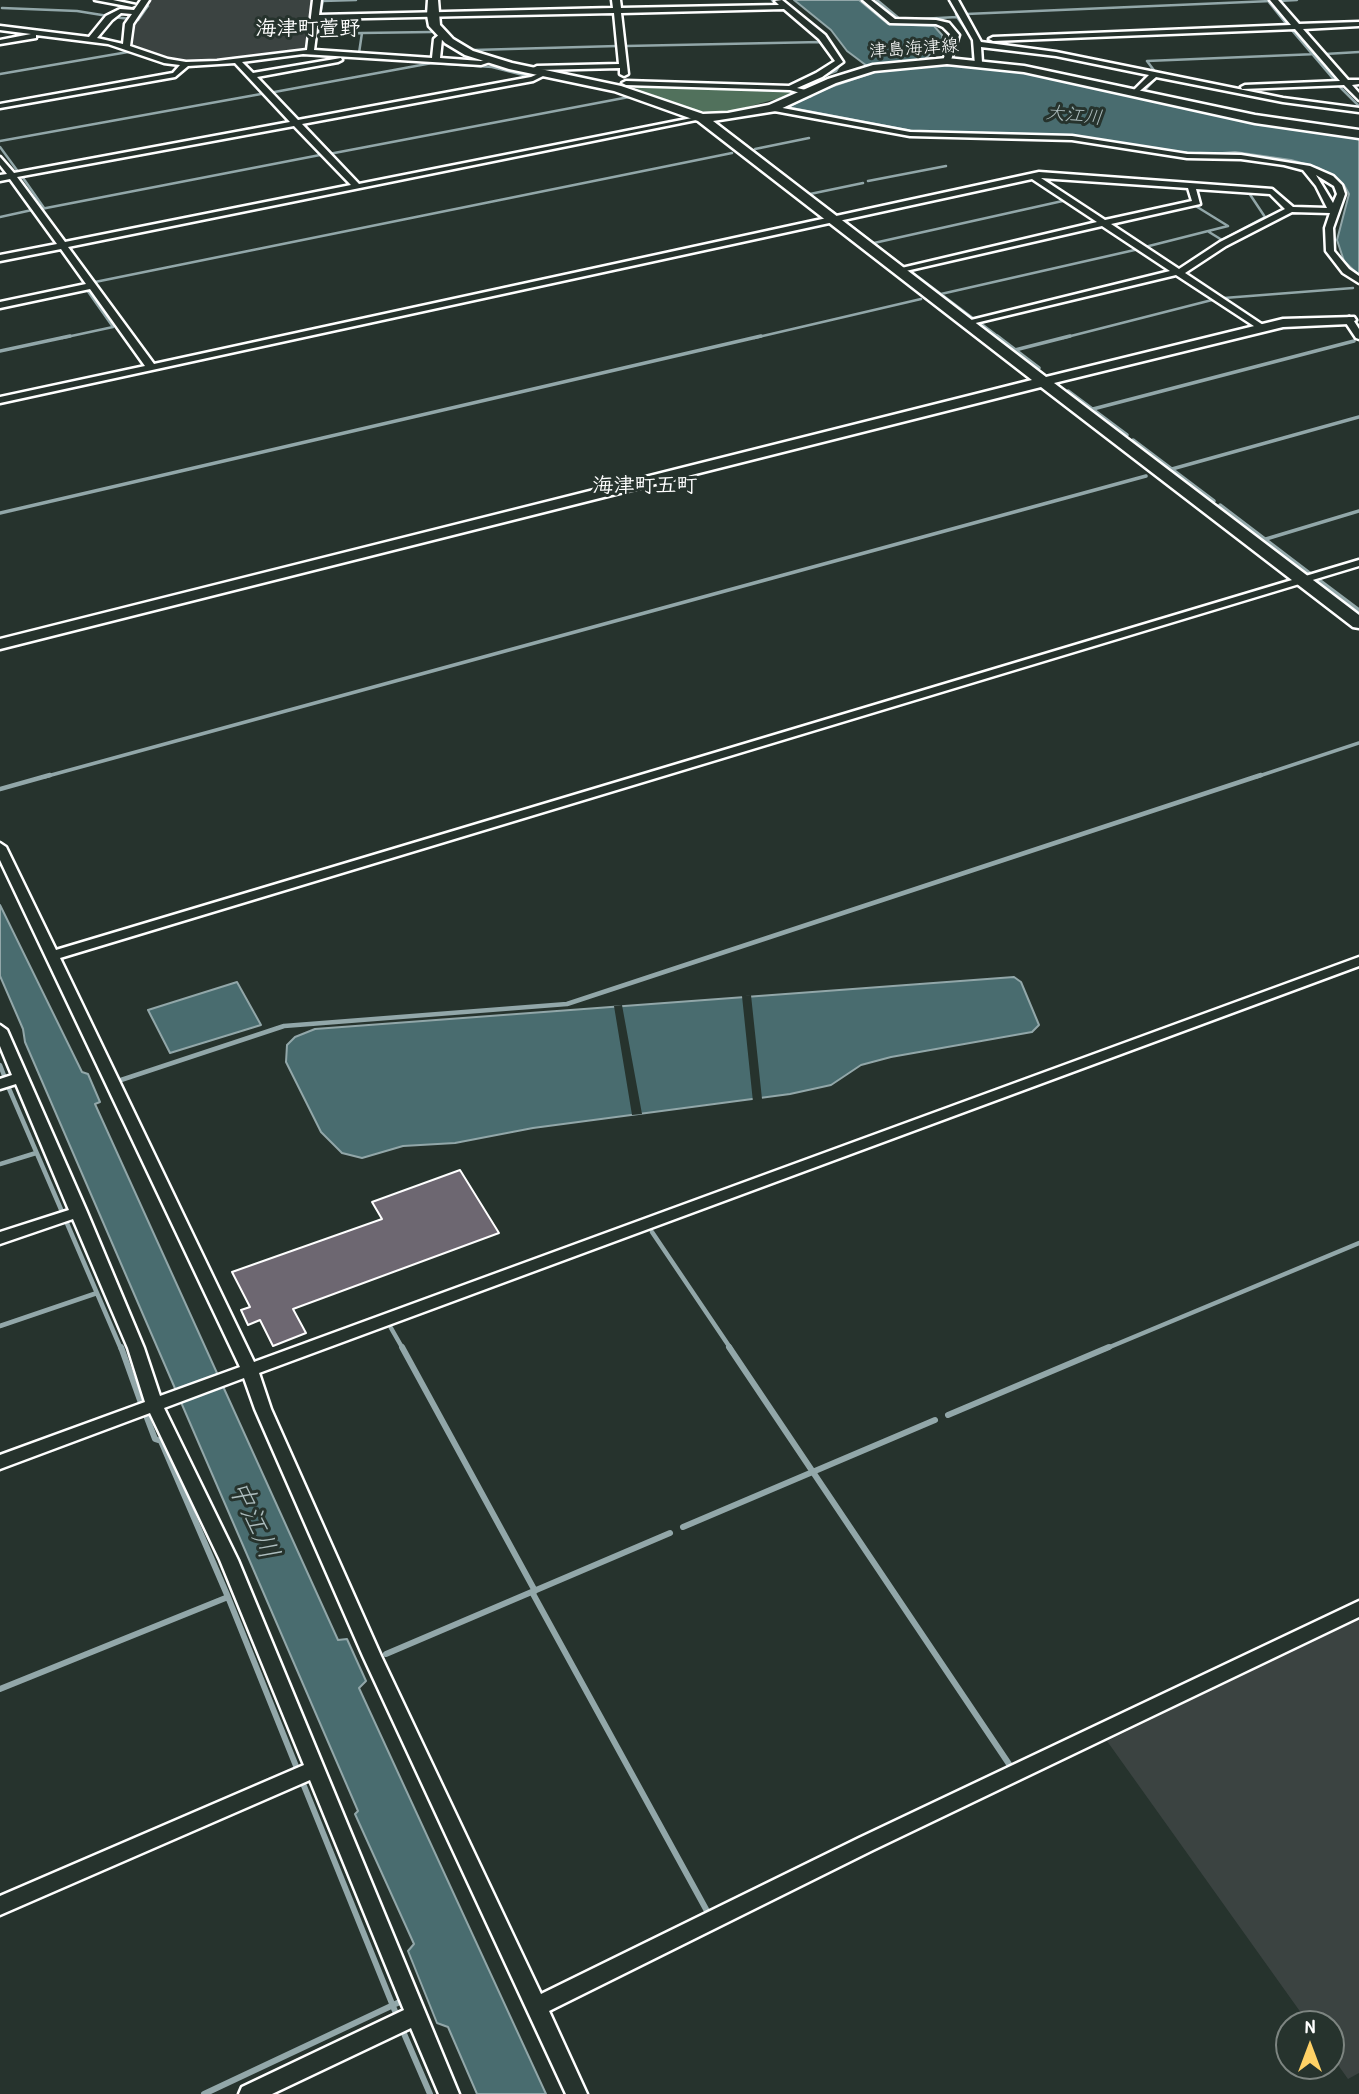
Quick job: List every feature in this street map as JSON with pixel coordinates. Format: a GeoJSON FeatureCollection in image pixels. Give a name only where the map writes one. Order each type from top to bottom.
{"type":"FeatureCollection","features":[{"type":"Feature","properties":{"kind":"street"},"geometry":{"type":"LineString","coordinates":[[99,0],[142,7]]}},
{"type":"Feature","properties":{"kind":"street"},"geometry":{"type":"LineString","coordinates":[[310,52],[317,0]]}},
{"type":"Feature","properties":{"kind":"street"},"geometry":{"type":"LineString","coordinates":[[433,0],[432,15],[442,35],[438,39],[436,60]]}},
{"type":"Feature","properties":{"kind":"street"},"geometry":{"type":"LineString","coordinates":[[616,0],[623,66],[621,85],[790,88],[807,93]]}},
{"type":"Feature","properties":{"kind":"street"},"geometry":{"type":"LineString","coordinates":[[777,0],[822,37],[839,62],[819,75],[790,88]]}},
{"type":"Feature","properties":{"kind":"street"},"geometry":{"type":"LineString","coordinates":[[867,0],[893,21],[936,22],[946,25],[955,35],[943,61]]}},
{"type":"Feature","properties":{"kind":"street"},"geometry":{"type":"LineString","coordinates":[[954,0],[978,42],[978,63]]}},
{"type":"Feature","properties":{"kind":"street"},"geometry":{"type":"LineString","coordinates":[[1274,0],[1359,98]]}},
{"type":"Feature","properties":{"kind":"street"},"geometry":{"type":"LineString","coordinates":[[92,39],[109,18],[120,11],[142,7]]}},
{"type":"Feature","properties":{"kind":"street"},"geometry":{"type":"LineString","coordinates":[[126,47],[129,24],[142,7]]}},
{"type":"Feature","properties":{"kind":"street"},"geometry":{"type":"LineString","coordinates":[[315,17],[785,7]]}},
{"type":"Feature","properties":{"kind":"street"},"geometry":{"type":"LineString","coordinates":[[978,42],[1359,24]]}},
{"type":"Feature","properties":{"kind":"street"},"geometry":{"type":"LineString","coordinates":[[0,28],[92,39],[186,64],[310,52],[481,63],[489,61]]}},
{"type":"Feature","properties":{"kind":"street"},"geometry":{"type":"LineString","coordinates":[[0,42],[48,34]]}},
{"type":"Feature","properties":{"kind":"street","name":"津島海津線"},"geometry":{"type":"LineString","coordinates":[[442,35],[458,47],[489,61],[621,85],[702,118],[728,117],[772,108],[851,74],[892,65],[943,61],[1024,69],[1255,118],[1359,134]]}},
{"type":"Feature","properties":{"kind":"street"},"geometry":{"type":"LineString","coordinates":[[978,42],[1056,54],[1283,100],[1359,110]]}},
{"type":"Feature","properties":{"kind":"street"},"geometry":{"type":"LineString","coordinates":[[250,76],[360,56]]}},
{"type":"Feature","properties":{"kind":"street"},"geometry":{"type":"LineString","coordinates":[[237,61],[357,187]]}},
{"type":"Feature","properties":{"kind":"street"},"geometry":{"type":"LineString","coordinates":[[0,106],[175,75],[186,64]]}},
{"type":"Feature","properties":{"kind":"street"},"geometry":{"type":"LineString","coordinates":[[529,70],[623,66]]}},
{"type":"Feature","properties":{"kind":"street"},"geometry":{"type":"LineString","coordinates":[[0,178],[533,79],[545,73]]}},
{"type":"Feature","properties":{"kind":"street"},"geometry":{"type":"LineString","coordinates":[[1135,93],[1154,74]]}},
{"type":"Feature","properties":{"kind":"street"},"geometry":{"type":"LineString","coordinates":[[1222,88],[1359,82]]}},
{"type":"Feature","properties":{"kind":"street"},"geometry":{"type":"LineString","coordinates":[[772,108],[910,134],[1072,138],[1187,156],[1241,157],[1306,168],[1330,178],[1338,185],[1341,194],[1329,228],[1330,251],[1346,271],[1359,280]]}},
{"type":"Feature","properties":{"kind":"street"},"geometry":{"type":"LineString","coordinates":[[0,258],[702,118],[966,324],[1359,623]]}},
{"type":"Feature","properties":{"kind":"street"},"geometry":{"type":"LineString","coordinates":[[0,159],[150,367]]}},
{"type":"Feature","properties":{"kind":"street"},"geometry":{"type":"LineString","coordinates":[[1306,168],[1320,185],[1333,211]]}},
{"type":"Feature","properties":{"kind":"street"},"geometry":{"type":"LineString","coordinates":[[1033,176],[1260,327]]}},
{"type":"Feature","properties":{"kind":"street"},"geometry":{"type":"LineString","coordinates":[[0,400],[1033,176],[1272,192],[1291,209]]}},
{"type":"Feature","properties":{"kind":"street"},"geometry":{"type":"LineString","coordinates":[[897,270],[1198,202],[1191,186]]}},
{"type":"Feature","properties":{"kind":"street"},"geometry":{"type":"LineString","coordinates":[[966,324],[1180,273],[1223,244],[1291,209],[1333,211]]}},
{"type":"Feature","properties":{"kind":"street"},"geometry":{"type":"LineString","coordinates":[[0,305],[92,286]]}},
{"type":"Feature","properties":{"kind":"street"},"geometry":{"type":"LineString","coordinates":[[0,644],[1260,327],[1283,323],[1354,320],[1359,336]]}},
{"type":"Feature","properties":{"kind":"street"},"geometry":{"type":"LineString","coordinates":[[51,956],[1359,563]]}},
{"type":"Feature","properties":{"kind":"street"},"geometry":{"type":"LineString","coordinates":[[0,847],[242,1374],[263,1409],[372,1656],[577,2094]]}},
{"type":"Feature","properties":{"kind":"street"},"geometry":{"type":"LineString","coordinates":[[0,1462],[1359,961]]}},
{"type":"Feature","properties":{"kind":"street"},"geometry":{"type":"LineString","coordinates":[[0,1030],[159,1405],[229,1560],[449,2094]]}},
{"type":"Feature","properties":{"kind":"street"},"geometry":{"type":"LineString","coordinates":[[0,1084],[21,1077]]}},
{"type":"Feature","properties":{"kind":"street"},"geometry":{"type":"LineString","coordinates":[[0,1238],[79,1212]]}},
{"type":"Feature","properties":{"kind":"street"},"geometry":{"type":"LineString","coordinates":[[536,2007],[866,1844],[1359,1609]]}},
{"type":"Feature","properties":{"kind":"street"},"geometry":{"type":"LineString","coordinates":[[0,1906],[315,1769]]}},
{"type":"Feature","properties":{"kind":"street"},"geometry":{"type":"LineString","coordinates":[[249,2094],[414,2012]]}},
{"type":"Feature","properties":{"kind":"shaded area"},"geometry":{"type":"Polygon","coordinates":[[[149,0],[314,0],[307,48],[215,62],[173,60],[131,44],[133,24],[149,9],[149,0]]]}},
{"type":"Feature","properties":{"kind":"shaded area"},"geometry":{"type":"Polygon","coordinates":[[[1359,1618],[1359,2073],[1348,2079],[1345,2075],[1345,2010],[1299,2010],[1107,1741],[1359,1618]]]}},
{"type":"Feature","properties":{"kind":"green space"},"geometry":{"type":"Polygon","coordinates":[[[630,86],[795,94],[725,113],[695,111],[630,86]]]}},
{"type":"Feature","properties":{"kind":"water","name":"大江川"},"geometry":{"type":"Polygon","coordinates":[[[794,0],[859,0],[888,24],[934,26],[942,35],[943,41],[926,58],[935,65],[989,67],[1022,72],[1222,116],[1359,138],[1359,275],[1344,261],[1337,240],[1349,194],[1344,185],[1319,168],[1291,160],[1235,152],[1210,154],[1166,151],[1069,135],[913,131],[792,108],[790,106],[819,91],[875,72],[847,51],[831,30],[794,0]]]}},
{"type":"Feature","properties":{"kind":"water","name":"中江川"},"geometry":{"type":"Polygon","coordinates":[[[0,905],[82,1072],[88,1074],[100,1102],[95,1104],[338,1640],[347,1639],[366,1681],[359,1688],[546,2094],[477,2094],[448,2027],[437,2023],[408,1951],[414,1944],[355,1814],[358,1811],[25,1042],[23,1029],[0,976],[0,905]]]}},
{"type":"Feature","properties":{"kind":"water"},"geometry":{"type":"Polygon","coordinates":[[[1014,977],[1021,982],[1039,1025],[1032,1032],[891,1057],[861,1065],[831,1085],[790,1094],[533,1128],[455,1143],[403,1146],[362,1158],[342,1153],[321,1132],[286,1062],[287,1045],[295,1037],[315,1029],[1014,977]]]}},
{"type":"Feature","properties":{"kind":"water"},"geometry":{"type":"Polygon","coordinates":[[[237,982],[261,1025],[170,1053],[148,1010],[237,982]]]}},
{"type":"Feature","properties":{"kind":"pier"},"geometry":{"type":"Polygon","coordinates":[[[751,995],[762,1099],[753,1102],[742,996],[751,995]]]}},
{"type":"Feature","properties":{"kind":"pier"},"geometry":{"type":"Polygon","coordinates":[[[622,1005],[642,1114],[632,1115],[614,1006],[622,1005]]]}},
{"type":"Feature","properties":{"kind":"building"},"geometry":{"type":"Polygon","coordinates":[[[460,1170],[499,1233],[293,1309],[306,1333],[273,1346],[260,1320],[248,1325],[241,1310],[250,1307],[232,1272],[382,1219],[372,1202],[460,1170]]]}},
{"type":"Feature","properties":{"kind":"waterway"},"geometry":{"type":"LineString","coordinates":[[323,1],[356,0]]}},
{"type":"Feature","properties":{"kind":"waterway"},"geometry":{"type":"LineString","coordinates":[[772,0],[778,6]]}},
{"type":"Feature","properties":{"kind":"waterway"},"geometry":{"type":"LineString","coordinates":[[877,0],[901,20],[957,17]]}},
{"type":"Feature","properties":{"kind":"waterway"},"geometry":{"type":"LineString","coordinates":[[1278,1],[1297,0]]}},
{"type":"Feature","properties":{"kind":"waterway"},"geometry":{"type":"LineString","coordinates":[[320,15],[323,1]]}},
{"type":"Feature","properties":{"kind":"waterway"},"geometry":{"type":"LineString","coordinates":[[966,14],[1268,1]]}},
{"type":"Feature","properties":{"kind":"waterway"},"geometry":{"type":"LineString","coordinates":[[1268,1],[1288,26]]}},
{"type":"Feature","properties":{"kind":"waterway"},"geometry":{"type":"LineString","coordinates":[[138,20],[148,6]]}},
{"type":"Feature","properties":{"kind":"waterway"},"geometry":{"type":"LineString","coordinates":[[2,8],[77,11],[108,16]]}},
{"type":"Feature","properties":{"kind":"waterway"},"geometry":{"type":"LineString","coordinates":[[782,9],[807,28]]}},
{"type":"Feature","properties":{"kind":"waterway"},"geometry":{"type":"LineString","coordinates":[[957,17],[956,14],[959,14]]}},
{"type":"Feature","properties":{"kind":"waterway"},"geometry":{"type":"LineString","coordinates":[[113,17],[131,19]]}},
{"type":"Feature","properties":{"kind":"waterway"},"geometry":{"type":"LineString","coordinates":[[957,17],[973,40],[973,59]]}},
{"type":"Feature","properties":{"kind":"waterway"},"geometry":{"type":"LineString","coordinates":[[320,18],[318,35],[362,33]]}},
{"type":"Feature","properties":{"kind":"waterway"},"geometry":{"type":"LineString","coordinates":[[1290,28],[1312,54]]}},
{"type":"Feature","properties":{"kind":"waterway"},"geometry":{"type":"LineString","coordinates":[[362,33],[431,32]]}},
{"type":"Feature","properties":{"kind":"waterway"},"geometry":{"type":"LineString","coordinates":[[359,53],[362,33]]}},
{"type":"Feature","properties":{"kind":"waterway"},"geometry":{"type":"LineString","coordinates":[[814,34],[820,42]]}},
{"type":"Feature","properties":{"kind":"waterway"},"geometry":{"type":"LineString","coordinates":[[626,46],[820,42]]}},
{"type":"Feature","properties":{"kind":"waterway"},"geometry":{"type":"LineString","coordinates":[[820,42],[834,61]]}},
{"type":"Feature","properties":{"kind":"waterway"},"geometry":{"type":"LineString","coordinates":[[474,50],[617,46]]}},
{"type":"Feature","properties":{"kind":"waterway"},"geometry":{"type":"LineString","coordinates":[[0,74],[128,52]]}},
{"type":"Feature","properties":{"kind":"waterway"},"geometry":{"type":"LineString","coordinates":[[1325,54],[1359,52]]}},
{"type":"Feature","properties":{"kind":"waterway"},"geometry":{"type":"LineString","coordinates":[[1156,73],[1147,61],[1312,54]]}},
{"type":"Feature","properties":{"kind":"waterway"},"geometry":{"type":"LineString","coordinates":[[1312,54],[1336,82]]}},
{"type":"Feature","properties":{"kind":"waterway"},"geometry":{"type":"LineString","coordinates":[[1312,54],[1317,54]]}},
{"type":"Feature","properties":{"kind":"waterway"},"geometry":{"type":"LineString","coordinates":[[269,93],[432,63],[492,67],[531,77]]}},
{"type":"Feature","properties":{"kind":"waterway"},"geometry":{"type":"LineString","coordinates":[[823,76],[836,71],[839,66]]}},
{"type":"Feature","properties":{"kind":"waterway"},"geometry":{"type":"LineString","coordinates":[[1144,91],[1157,77]]}},
{"type":"Feature","properties":{"kind":"waterway"},"geometry":{"type":"LineString","coordinates":[[634,85],[790,91]]}},
{"type":"Feature","properties":{"kind":"waterway"},"geometry":{"type":"LineString","coordinates":[[1338,85],[1359,106]]}},
{"type":"Feature","properties":{"kind":"waterway"},"geometry":{"type":"LineString","coordinates":[[273,93],[299,121]]}},
{"type":"Feature","properties":{"kind":"waterway"},"geometry":{"type":"LineString","coordinates":[[0,141],[261,94]]}},
{"type":"Feature","properties":{"kind":"waterway"},"geometry":{"type":"LineString","coordinates":[[329,154],[629,97]]}},
{"type":"Feature","properties":{"kind":"waterway"},"geometry":{"type":"LineString","coordinates":[[302,123],[331,153]]}},
{"type":"Feature","properties":{"kind":"waterway"},"geometry":{"type":"LineString","coordinates":[[718,124],[747,146]]}},
{"type":"Feature","properties":{"kind":"waterway"},"geometry":{"type":"LineString","coordinates":[[755,149],[809,138]]}},
{"type":"Feature","properties":{"kind":"waterway"},"geometry":{"type":"LineString","coordinates":[[0,147],[19,173]]}},
{"type":"Feature","properties":{"kind":"waterway"},"geometry":{"type":"LineString","coordinates":[[754,151],[805,191]]}},
{"type":"Feature","properties":{"kind":"waterway"},"geometry":{"type":"LineString","coordinates":[[95,282],[732,153]]}},
{"type":"Feature","properties":{"kind":"waterway"},"geometry":{"type":"LineString","coordinates":[[41,209],[320,155]]}},
{"type":"Feature","properties":{"kind":"waterway"},"geometry":{"type":"LineString","coordinates":[[868,181],[946,166]]}},
{"type":"Feature","properties":{"kind":"waterway"},"geometry":{"type":"LineString","coordinates":[[21,175],[44,208]]}},
{"type":"Feature","properties":{"kind":"waterway"},"geometry":{"type":"LineString","coordinates":[[810,194],[863,183]]}},
{"type":"Feature","properties":{"kind":"waterway"},"geometry":{"type":"LineString","coordinates":[[1209,232],[1222,240],[1265,217],[1249,193]]}},
{"type":"Feature","properties":{"kind":"waterway"},"geometry":{"type":"LineString","coordinates":[[810,195],[836,214]]}},
{"type":"Feature","properties":{"kind":"waterway"},"geometry":{"type":"LineString","coordinates":[[874,243],[1067,200]]}},
{"type":"Feature","properties":{"kind":"waterway"},"geometry":{"type":"LineString","coordinates":[[1145,247],[1228,226],[1194,205]]}},
{"type":"Feature","properties":{"kind":"waterway"},"geometry":{"type":"LineString","coordinates":[[0,217],[32,210]]}},
{"type":"Feature","properties":{"kind":"waterway"},"geometry":{"type":"LineString","coordinates":[[845,221],[903,266]]}},
{"type":"Feature","properties":{"kind":"waterway"},"geometry":{"type":"LineString","coordinates":[[941,294],[1139,249]]}},
{"type":"Feature","properties":{"kind":"waterway"},"geometry":{"type":"LineString","coordinates":[[909,270],[974,319]]}},
{"type":"Feature","properties":{"kind":"waterway"},"geometry":{"type":"LineString","coordinates":[[1188,275],[1258,321]]}},
{"type":"Feature","properties":{"kind":"waterway"},"geometry":{"type":"LineString","coordinates":[[1224,298],[1353,288]]}},
{"type":"Feature","properties":{"kind":"waterway"},"geometry":{"type":"LineString","coordinates":[[62,338],[113,327],[87,290]]}},
{"type":"Feature","properties":{"kind":"waterway"},"geometry":{"type":"LineString","coordinates":[[0,302],[55,291]]}},
{"type":"Feature","properties":{"kind":"waterway"},"geometry":{"type":"LineString","coordinates":[[754,338],[921,299]]}},
{"type":"Feature","properties":{"kind":"waterway"},"geometry":{"type":"LineString","coordinates":[[1063,338],[1212,300]]}},
{"type":"Feature","properties":{"kind":"waterway"},"geometry":{"type":"LineString","coordinates":[[979,322],[1000,338]]}},
{"type":"Feature","properties":{"kind":"waterway"},"geometry":{"type":"LineString","coordinates":[[0,351],[70,336]]}},
{"type":"Feature","properties":{"kind":"waterway"},"geometry":{"type":"LineString","coordinates":[[0,513],[761,336]]}},
{"type":"Feature","properties":{"kind":"waterway"},"geometry":{"type":"LineString","coordinates":[[997,336],[1015,350]]}},
{"type":"Feature","properties":{"kind":"waterway"},"geometry":{"type":"LineString","coordinates":[[1015,350],[1070,336]]}},
{"type":"Feature","properties":{"kind":"waterway"},"geometry":{"type":"LineString","coordinates":[[1093,409],[1354,341]]}},
{"type":"Feature","properties":{"kind":"waterway"},"geometry":{"type":"LineString","coordinates":[[1015,350],[1039,368]]}},
{"type":"Feature","properties":{"kind":"waterway"},"geometry":{"type":"LineString","coordinates":[[1068,391],[1127,435]]}},
{"type":"Feature","properties":{"kind":"waterway"},"geometry":{"type":"LineString","coordinates":[[1172,469],[1359,417]]}},
{"type":"Feature","properties":{"kind":"waterway"},"geometry":{"type":"LineString","coordinates":[[1133,440],[1214,501]]}},
{"type":"Feature","properties":{"kind":"waterway"},"geometry":{"type":"LineString","coordinates":[[44,777],[1146,476]]}},
{"type":"Feature","properties":{"kind":"waterway"},"geometry":{"type":"LineString","coordinates":[[1220,505],[1312,575]]}},
{"type":"Feature","properties":{"kind":"waterway"},"geometry":{"type":"LineString","coordinates":[[1266,539],[1359,511]]}},
{"type":"Feature","properties":{"kind":"waterway"},"geometry":{"type":"LineString","coordinates":[[1319,580],[1359,610]]}},
{"type":"Feature","properties":{"kind":"waterway"},"geometry":{"type":"LineString","coordinates":[[1256,777],[1359,743]]}},
{"type":"Feature","properties":{"kind":"waterway"},"geometry":{"type":"LineString","coordinates":[[0,789],[50,775]]}},
{"type":"Feature","properties":{"kind":"waterway"},"geometry":{"type":"LineString","coordinates":[[121,1080],[284,1026],[567,1004],[1261,775]]}},
{"type":"Feature","properties":{"kind":"waterway"},"geometry":{"type":"LineString","coordinates":[[0,1065],[5,1078]]}},
{"type":"Feature","properties":{"kind":"waterway"},"geometry":{"type":"LineString","coordinates":[[7,1084],[63,1214]]}},
{"type":"Feature","properties":{"kind":"waterway"},"geometry":{"type":"LineString","coordinates":[[0,1164],[36,1153]]}},
{"type":"Feature","properties":{"kind":"waterway"},"geometry":{"type":"LineString","coordinates":[[66,1221],[97,1293]]}},
{"type":"Feature","properties":{"kind":"waterway"},"geometry":{"type":"LineString","coordinates":[[652,1232],[731,1349]]}},
{"type":"Feature","properties":{"kind":"waterway"},"geometry":{"type":"LineString","coordinates":[[1105,1349],[1359,1243]]}},
{"type":"Feature","properties":{"kind":"waterway"},"geometry":{"type":"LineString","coordinates":[[0,1326],[97,1293]]}},
{"type":"Feature","properties":{"kind":"waterway"},"geometry":{"type":"LineString","coordinates":[[97,1293],[121,1349]]}},
{"type":"Feature","properties":{"kind":"waterway"},"geometry":{"type":"LineString","coordinates":[[391,1328],[403,1349]]}},
{"type":"Feature","properties":{"kind":"waterway"},"geometry":{"type":"LineString","coordinates":[[121,1347],[141,1403]]}},
{"type":"Feature","properties":{"kind":"waterway"},"geometry":{"type":"LineString","coordinates":[[402,1347],[535,1591]]}},
{"type":"Feature","properties":{"kind":"waterway"},"geometry":{"type":"LineString","coordinates":[[729,1347],[813,1472]]}},
{"type":"Feature","properties":{"kind":"waterway"},"geometry":{"type":"LineString","coordinates":[[948,1415],[1109,1347]]}},
{"type":"Feature","properties":{"kind":"waterway"},"geometry":{"type":"LineString","coordinates":[[147,1418],[155,1439],[161,1441],[228,1597]]}},
{"type":"Feature","properties":{"kind":"waterway"},"geometry":{"type":"LineString","coordinates":[[813,1472],[935,1420]]}},
{"type":"Feature","properties":{"kind":"waterway"},"geometry":{"type":"LineString","coordinates":[[683,1527],[813,1472]]}},
{"type":"Feature","properties":{"kind":"waterway"},"geometry":{"type":"LineString","coordinates":[[813,1472],[1009,1764]]}},
{"type":"Feature","properties":{"kind":"waterway"},"geometry":{"type":"LineString","coordinates":[[535,1591],[670,1533]]}},
{"type":"Feature","properties":{"kind":"waterway"},"geometry":{"type":"LineString","coordinates":[[386,1654],[535,1591]]}},
{"type":"Feature","properties":{"kind":"waterway"},"geometry":{"type":"LineString","coordinates":[[532,1592],[707,1911]]}},
{"type":"Feature","properties":{"kind":"waterway"},"geometry":{"type":"LineString","coordinates":[[0,1689],[228,1597]]}},
{"type":"Feature","properties":{"kind":"waterway"},"geometry":{"type":"LineString","coordinates":[[228,1597],[298,1771]]}},
{"type":"Feature","properties":{"kind":"waterway"},"geometry":{"type":"LineString","coordinates":[[302,1781],[393,2005]]}},
{"type":"Feature","properties":{"kind":"waterway"},"geometry":{"type":"LineString","coordinates":[[393,2005],[406,1999]]}},
{"type":"Feature","properties":{"kind":"waterway"},"geometry":{"type":"LineString","coordinates":[[204,2094],[393,2005]]}},
{"type":"Feature","properties":{"kind":"waterway"},"geometry":{"type":"LineString","coordinates":[[393,2005],[397,2016]]}},
{"type":"Feature","properties":{"kind":"waterway"},"geometry":{"type":"LineString","coordinates":[[402,2029],[430,2094]]}},
{"type":"Feature","properties":{"kind":"district","name":"海津町萱野"},"geometry":{"type":"Point","coordinates":[308,29]}},
{"type":"Feature","properties":{"kind":"district","name":"海津町五町"},"geometry":{"type":"Point","coordinates":[645,486]}}]}
